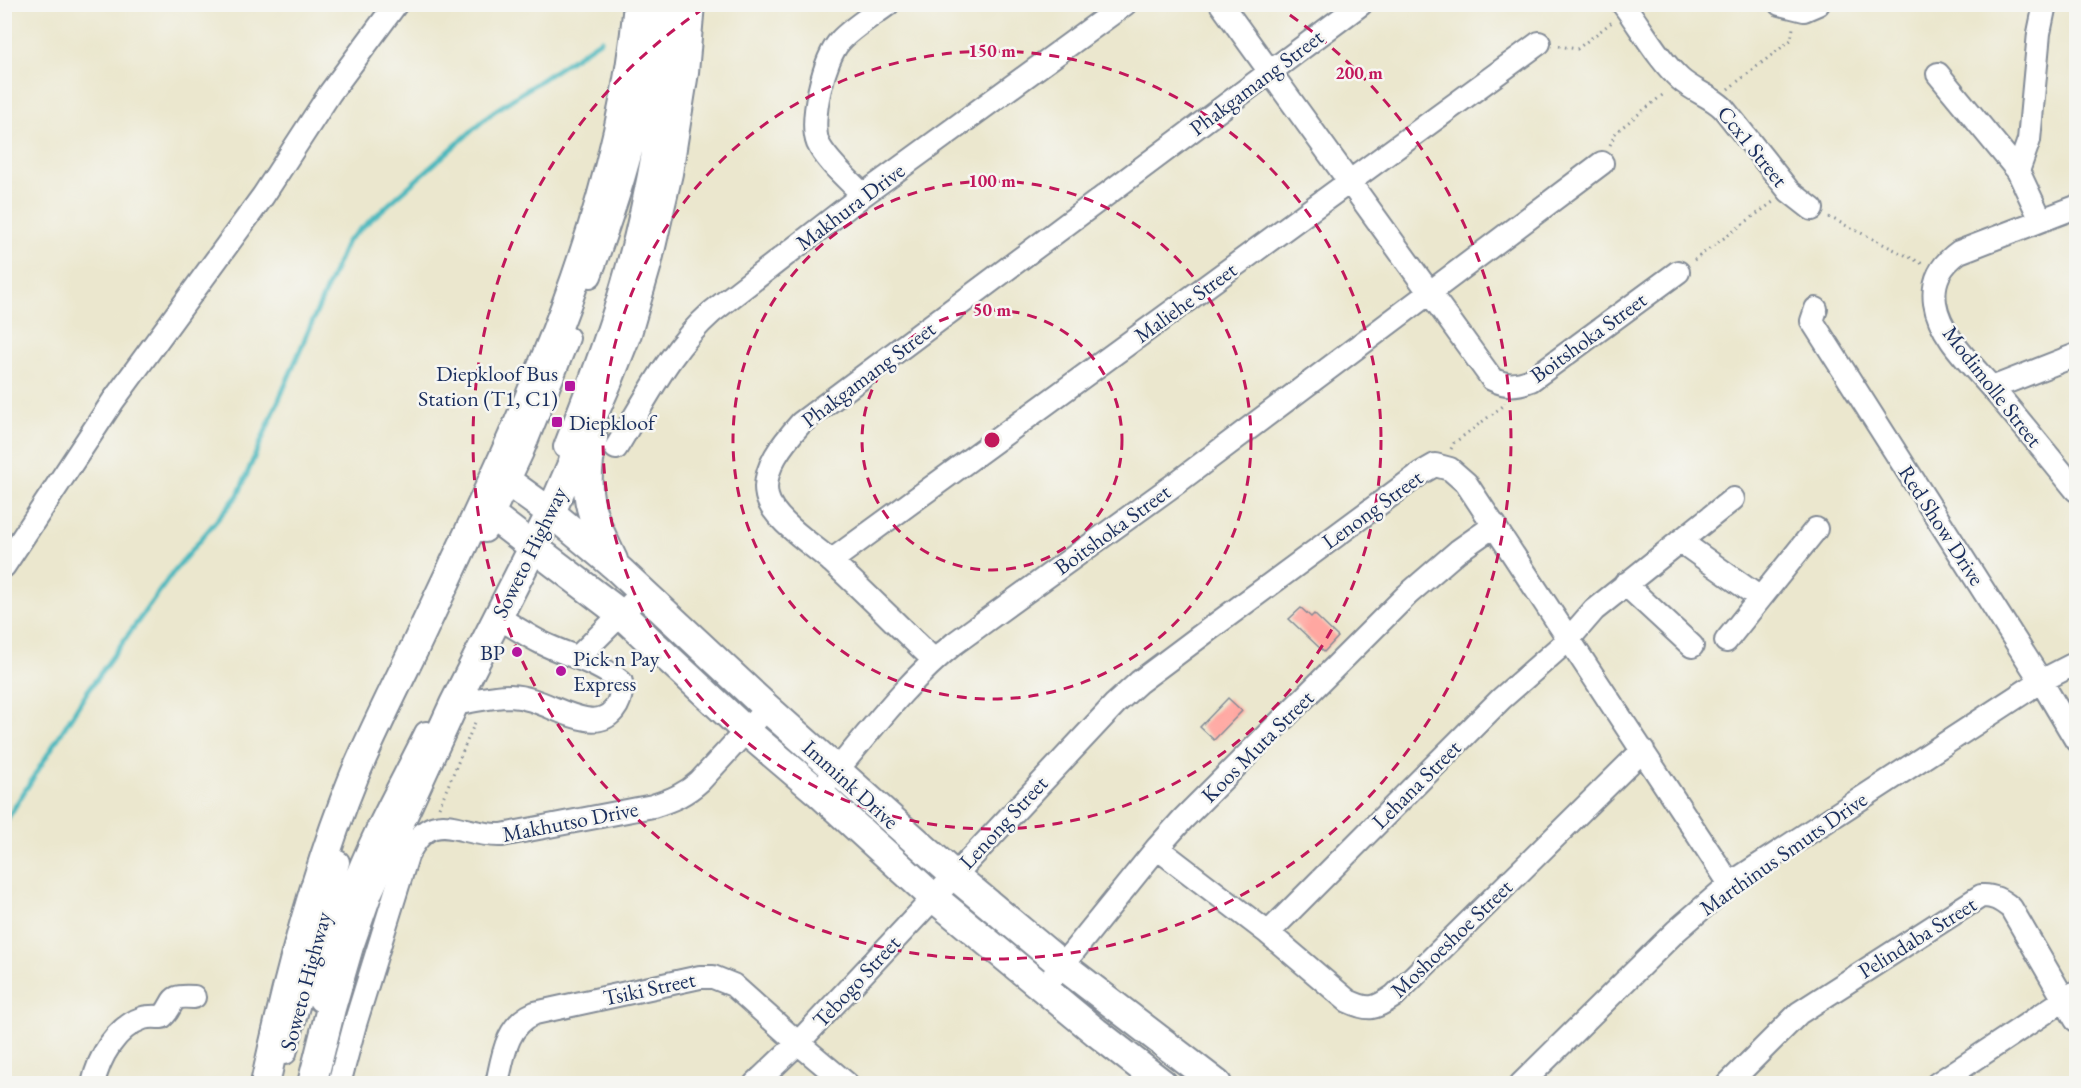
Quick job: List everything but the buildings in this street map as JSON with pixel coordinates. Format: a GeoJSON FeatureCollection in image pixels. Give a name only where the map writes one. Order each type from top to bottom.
{"type":"FeatureCollection","features":[{"type":"Feature","properties":{"kind":"main road","name":"Soweto Highway"},"geometry":{"type":"LineString","coordinates":[[265,1083],[297,951],[328,846],[355,774],[502,477],[596,213],[627,94],[634,52],[638,4]]}},
{"type":"Feature","properties":{"kind":"main road","name":"Soweto Highway"},"geometry":{"type":"LineString","coordinates":[[312,1083],[349,946],[368,892],[454,704],[497,617],[528,542],[608,381],[627,333],[659,212],[684,72],[690,4]]}},
{"type":"Feature","properties":{"kind":"main road"},"geometry":{"type":"LineString","coordinates":[[608,381],[589,456],[587,492],[590,510],[616,567]]}},
{"type":"Feature","properties":{"kind":"main road","name":"Immink Drive"},"geometry":{"type":"LineString","coordinates":[[502,477],[616,567],[767,708],[827,781],[934,898],[1096,1032],[1163,1083]]}},
{"type":"Feature","properties":{"kind":"main road","name":"Immink Drive"},"geometry":{"type":"LineString","coordinates":[[487,511],[621,614],[746,731],[827,781],[954,875],[1062,965],[1217,1083]]}},
{"type":"Feature","properties":{"kind":"street"},"geometry":{"type":"LineString","coordinates":[[4,566],[113,401],[263,196],[330,93],[396,4]]}},
{"type":"Feature","properties":{"kind":"street","name":"Soweto Highway"},"geometry":{"type":"LineString","coordinates":[[502,477],[555,372],[616,206],[642,103],[649,58],[653,4]]}},
{"type":"Feature","properties":{"kind":"street","name":"Soweto Highway"},"geometry":{"type":"LineString","coordinates":[[544,508],[603,346],[623,282],[653,156],[674,4]]}},
{"type":"Feature","properties":{"kind":"street"},"geometry":{"type":"LineString","coordinates":[[863,195],[817,141],[815,122],[817,104],[833,50],[841,40],[888,4]]}},
{"type":"Feature","properties":{"kind":"street","name":"Makhura Drive"},"geometry":{"type":"LineString","coordinates":[[616,448],[664,369],[695,326],[863,195],[1125,4]]}},
{"type":"Feature","properties":{"kind":"street","name":"Boitshoka Street"},"geometry":{"type":"LineString","coordinates":[[1221,4],[1492,379],[1508,385],[1518,385],[1531,380],[1678,272]]}},
{"type":"Feature","properties":{"kind":"street","name":"Phakgamang Street"},"geometry":{"type":"LineString","coordinates":[[934,660],[831,561],[786,523],[771,506],[767,496],[768,473],[779,451],[791,435],[811,416],[1361,4]]}},
{"type":"Feature","properties":{"kind":"street"},"geometry":{"type":"LineString","coordinates":[[2018,171],[2029,140],[2039,33],[2045,4]]}},
{"type":"Feature","properties":{"kind":"street","name":"Ccx1 Street"},"geometry":{"type":"LineString","coordinates":[[1625,7],[1671,70],[1689,87],[1715,100],[1733,119],[1789,191],[1812,209]]}},
{"type":"Feature","properties":{"kind":"street","name":"Maliehe Street"},"geometry":{"type":"LineString","coordinates":[[831,561],[1539,43]]}},
{"type":"Feature","properties":{"kind":"street"},"geometry":{"type":"LineString","coordinates":[[1938,74],[2018,171],[2041,220]]}},
{"type":"Feature","properties":{"kind":"street","name":"Boitshoka Street"},"geometry":{"type":"LineString","coordinates":[[827,781],[934,660],[1175,484],[1602,163]]}},
{"type":"Feature","properties":{"kind":"street"},"geometry":{"type":"LineString","coordinates":[[1939,272],[1947,261],[1959,252],[2076,207]]}},
{"type":"Feature","properties":{"kind":"street","name":"Modimolle Street"},"geometry":{"type":"LineString","coordinates":[[1939,272],[1935,290],[1936,305],[1939,316],[1956,345],[2076,490]]}},
{"type":"Feature","properties":{"kind":"street","name":"Red Show Drive"},"geometry":{"type":"LineString","coordinates":[[1816,309],[1812,321],[2042,681],[2076,740]]}},
{"type":"Feature","properties":{"kind":"street"},"geometry":{"type":"LineString","coordinates":[[1992,388],[2076,355]]}},
{"type":"Feature","properties":{"kind":"street","name":"Lenong Street"},"geometry":{"type":"LineString","coordinates":[[954,875],[1115,704],[1139,682],[1421,473],[1435,465],[1459,475],[1466,483],[1730,884]]}},
{"type":"Feature","properties":{"kind":"street","name":"Lehana Street"},"geometry":{"type":"LineString","coordinates":[[1268,933],[1501,699],[1568,640],[1594,610],[1734,499]]}},
{"type":"Feature","properties":{"kind":"street","name":"Soweto Highway"},"geometry":{"type":"LineString","coordinates":[[279,1083],[329,890],[353,814],[375,756],[487,511]]}},
{"type":"Feature","properties":{"kind":"street","name":"Koos Muta Street"},"geometry":{"type":"LineString","coordinates":[[1043,989],[1157,848],[1191,812],[1407,595],[1458,551],[1495,525]]}},
{"type":"Feature","properties":{"kind":"street"},"geometry":{"type":"LineString","coordinates":[[1726,641],[1816,528]]}},
{"type":"Feature","properties":{"kind":"street"},"geometry":{"type":"LineString","coordinates":[[1680,541],[1760,598]]}},
{"type":"Feature","properties":{"kind":"street","name":"Soweto Highway"},"geometry":{"type":"LineString","coordinates":[[299,1083],[331,954],[352,887],[391,802],[528,542]]}},
{"type":"Feature","properties":{"kind":"street"},"geometry":{"type":"LineString","coordinates":[[1625,584],[1692,646]]}},
{"type":"Feature","properties":{"kind":"street"},"geometry":{"type":"LineString","coordinates":[[578,657],[644,592]]}},
{"type":"Feature","properties":{"kind":"street"},"geometry":{"type":"LineString","coordinates":[[454,704],[510,696],[531,699],[587,720],[601,718],[614,712],[622,694],[621,682],[613,675],[578,657],[543,644],[497,617]]}},
{"type":"Feature","properties":{"kind":"street","name":"Marthinus Smuts Drive"},"geometry":{"type":"LineString","coordinates":[[1521,1083],[1676,931],[1730,884],[2042,681],[2076,663]]}},
{"type":"Feature","properties":{"kind":"street","name":"Makhutso Drive"},"geometry":{"type":"LineString","coordinates":[[430,828],[448,826],[482,835],[502,835],[653,806],[674,799],[689,790],[767,708]]}},
{"type":"Feature","properties":{"kind":"street","name":"Moshoeshoe Street"},"geometry":{"type":"LineString","coordinates":[[1157,848],[1268,933],[1348,1001],[1371,1009],[1394,996],[1643,750]]}},
{"type":"Feature","properties":{"kind":"street"},"geometry":{"type":"LineString","coordinates":[[339,1083],[355,1024],[408,856],[417,839],[430,828]]}},
{"type":"Feature","properties":{"kind":"street","name":"Tebogo Street"},"geometry":{"type":"LineString","coordinates":[[755,1083],[798,1043],[954,875]]}},
{"type":"Feature","properties":{"kind":"street","name":"Pelindaba Street"},"geometry":{"type":"LineString","coordinates":[[1728,1083],[1799,1013],[1981,896],[1989,895],[2011,908],[2071,996],[2076,1020]]}},
{"type":"Feature","properties":{"kind":"street","name":"Tsiki Street"},"geometry":{"type":"LineString","coordinates":[[497,1083],[510,1036],[517,1024],[526,1016],[700,977],[713,977],[732,985],[848,1083]]}},
{"type":"Feature","properties":{"kind":"street"},"geometry":{"type":"LineString","coordinates":[[1937,1083],[2071,996]]}},
{"type":"Feature","properties":{"kind":"street"},"geometry":{"type":"LineString","coordinates":[[93,1083],[107,1048],[125,1029],[143,1018],[162,1017],[174,998],[194,997]]}},
{"type":"Feature","properties":{"kind":"path"},"geometry":{"type":"LineString","coordinates":[[1715,100],[1791,40],[1798,6]]}},
{"type":"Feature","properties":{"kind":"path"},"geometry":{"type":"LineString","coordinates":[[1539,43],[1578,49],[1625,7]]}},
{"type":"Feature","properties":{"kind":"path"},"geometry":{"type":"LineString","coordinates":[[1602,163],[1616,132],[1681,80]]}},
{"type":"Feature","properties":{"kind":"path"},"geometry":{"type":"LineString","coordinates":[[1678,272],[1789,191]]}},
{"type":"Feature","properties":{"kind":"path"},"geometry":{"type":"LineString","coordinates":[[1812,209],[1939,272]]}},
{"type":"Feature","properties":{"kind":"path"},"geometry":{"type":"LineString","coordinates":[[1443,467],[1454,443],[1503,406],[1508,385]]}},
{"type":"Feature","properties":{"kind":"path"},"geometry":{"type":"LineString","coordinates":[[430,828],[484,700]]}},
{"type":"Feature","properties":{"kind":"waterway"},"geometry":{"type":"LineString","coordinates":[[4,824],[87,692],[174,571],[238,495],[347,241],[493,112],[601,40]]}},
{"type":"Feature","properties":{"kind":"place","name":"Diepkloof Bus Station (T1, C1)"},"geometry":{"type":"Point","coordinates":[570,386]}},
{"type":"Feature","properties":{"kind":"place","name":"Diepkloof"},"geometry":{"type":"Point","coordinates":[557,422]}},
{"type":"Feature","properties":{"kind":"place","name":"BP"},"geometry":{"type":"Point","coordinates":[517,652]}},
{"type":"Feature","properties":{"kind":"place","name":"Pick n Pay Express"},"geometry":{"type":"Point","coordinates":[561,671]}}]}
